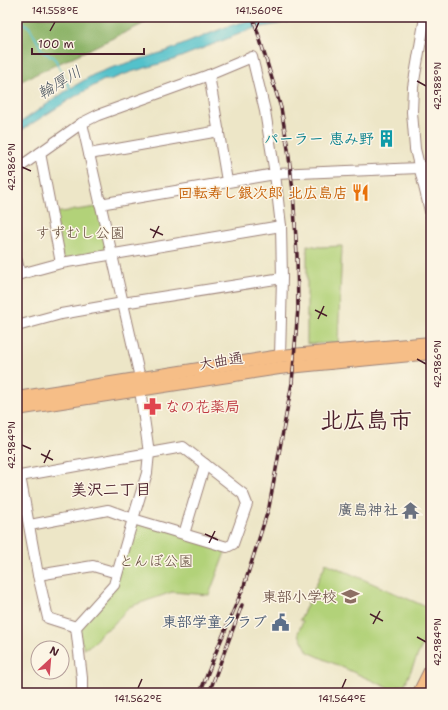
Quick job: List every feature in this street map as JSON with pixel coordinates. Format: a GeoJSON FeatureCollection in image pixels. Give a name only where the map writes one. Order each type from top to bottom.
{"type":"FeatureCollection","features":[{"type":"Feature","properties":{"kind":"main road","name":"大曲通"},"geometry":{"type":"LineString","coordinates":[[17,409],[280,356],[431,343]]}},
{"type":"Feature","properties":{"kind":"main road","name":"大曲通"},"geometry":{"type":"LineString","coordinates":[[17,398],[279,368],[431,353]]}},
{"type":"Feature","properties":{"kind":"main road"},"geometry":{"type":"LineString","coordinates":[[419,693],[431,669]]}},
{"type":"Feature","properties":{"kind":"street"},"geometry":{"type":"LineString","coordinates":[[425,17],[415,72],[412,112],[415,149],[431,215]]}},
{"type":"Feature","properties":{"kind":"street"},"geometry":{"type":"LineString","coordinates":[[17,169],[82,123],[98,114],[209,75],[252,57],[265,111],[275,174],[281,226],[282,278],[280,356]]}},
{"type":"Feature","properties":{"kind":"street"},"geometry":{"type":"LineString","coordinates":[[209,75],[227,181]]}},
{"type":"Feature","properties":{"kind":"street"},"geometry":{"type":"LineString","coordinates":[[82,123],[140,384],[149,453],[147,473],[114,585],[76,627],[82,678],[82,693]]}},
{"type":"Feature","properties":{"kind":"street"},"geometry":{"type":"LineString","coordinates":[[90,154],[219,131]]}},
{"type":"Feature","properties":{"kind":"street"},"geometry":{"type":"LineString","coordinates":[[40,153],[61,263]]}},
{"type":"Feature","properties":{"kind":"street"},"geometry":{"type":"LineString","coordinates":[[100,204],[227,181],[275,174],[419,168],[431,166]]}},
{"type":"Feature","properties":{"kind":"street"},"geometry":{"type":"LineString","coordinates":[[17,261],[19,275],[61,263],[281,226]]}},
{"type":"Feature","properties":{"kind":"street"},"geometry":{"type":"LineString","coordinates":[[17,326],[61,314],[282,278]]}},
{"type":"Feature","properties":{"kind":"street"},"geometry":{"type":"LineString","coordinates":[[30,525],[108,510],[227,547],[234,544],[247,504],[243,494],[183,447],[20,476],[38,575],[48,618],[76,627]]}},
{"type":"Feature","properties":{"kind":"street"},"geometry":{"type":"LineString","coordinates":[[184,534],[205,464]]}},
{"type":"Feature","properties":{"kind":"street"},"geometry":{"type":"LineString","coordinates":[[38,575],[93,566],[117,573]]}},
{"type":"Feature","properties":{"kind":"green space"},"geometry":{"type":"Polygon","coordinates":[[[17,17],[152,17],[141,25],[17,83],[17,17]]]}},
{"type":"Feature","properties":{"kind":"green space","name":"すずむし公園"},"geometry":{"type":"Polygon","coordinates":[[[97,207],[108,252],[63,260],[54,213],[97,207]]]}},
{"type":"Feature","properties":{"kind":"green space"},"geometry":{"type":"Polygon","coordinates":[[[307,245],[320,247],[342,246],[338,343],[307,344],[307,245]]]}},
{"type":"Feature","properties":{"kind":"green space","name":"とんぼ公園"},"geometry":{"type":"Polygon","coordinates":[[[133,519],[227,547],[209,595],[172,592],[129,607],[111,627],[101,633],[94,643],[84,649],[76,627],[114,585],[133,519]]]}},
{"type":"Feature","properties":{"kind":"green space"},"geometry":{"type":"Polygon","coordinates":[[[326,563],[431,609],[431,625],[405,684],[391,689],[308,652],[298,633],[303,621],[300,620],[326,563]]]}},
{"type":"Feature","properties":{"kind":"water"},"geometry":{"type":"Polygon","coordinates":[[[261,17],[304,17],[288,22],[252,29],[173,60],[109,80],[104,80],[17,133],[17,125],[66,91],[93,75],[167,51],[226,27],[261,17]]]}},
{"type":"Feature","properties":{"kind":"waterway","name":"輪厚川"},"geometry":{"type":"LineString","coordinates":[[17,17],[30,28],[43,52],[54,57],[71,90]]}},
{"type":"Feature","properties":{"kind":"railway"},"geometry":{"type":"LineString","coordinates":[[200,693],[244,586],[269,507],[292,383],[298,308],[297,255],[293,191],[288,149],[281,108],[253,17]]}},
{"type":"Feature","properties":{"kind":"railway"},"geometry":{"type":"LineString","coordinates":[[209,693],[242,605]]}},
{"type":"Feature","properties":{"kind":"place","name":"パーラー 恵み野"},"geometry":{"type":"Point","coordinates":[387,139]}},
{"type":"Feature","properties":{"kind":"place","name":"回転寿し銀次郎 北広島店"},"geometry":{"type":"Point","coordinates":[361,193]}},
{"type":"Feature","properties":{"kind":"place","name":"なの花薬局"},"geometry":{"type":"Point","coordinates":[152,407]}},
{"type":"Feature","properties":{"kind":"place","name":"廣島神社"},"geometry":{"type":"Point","coordinates":[411,510]}},
{"type":"Feature","properties":{"kind":"place","name":"東部小学校"},"geometry":{"type":"Point","coordinates":[350,597]}},
{"type":"Feature","properties":{"kind":"place","name":"東部学童クラブ"},"geometry":{"type":"Point","coordinates":[280,622]}},
{"type":"Feature","properties":{"kind":"district","name":"北広島市"},"geometry":{"type":"Point","coordinates":[366,420]}},
{"type":"Feature","properties":{"kind":"district","name":"美沢二丁目"},"geometry":{"type":"Point","coordinates":[111,489]}}]}
